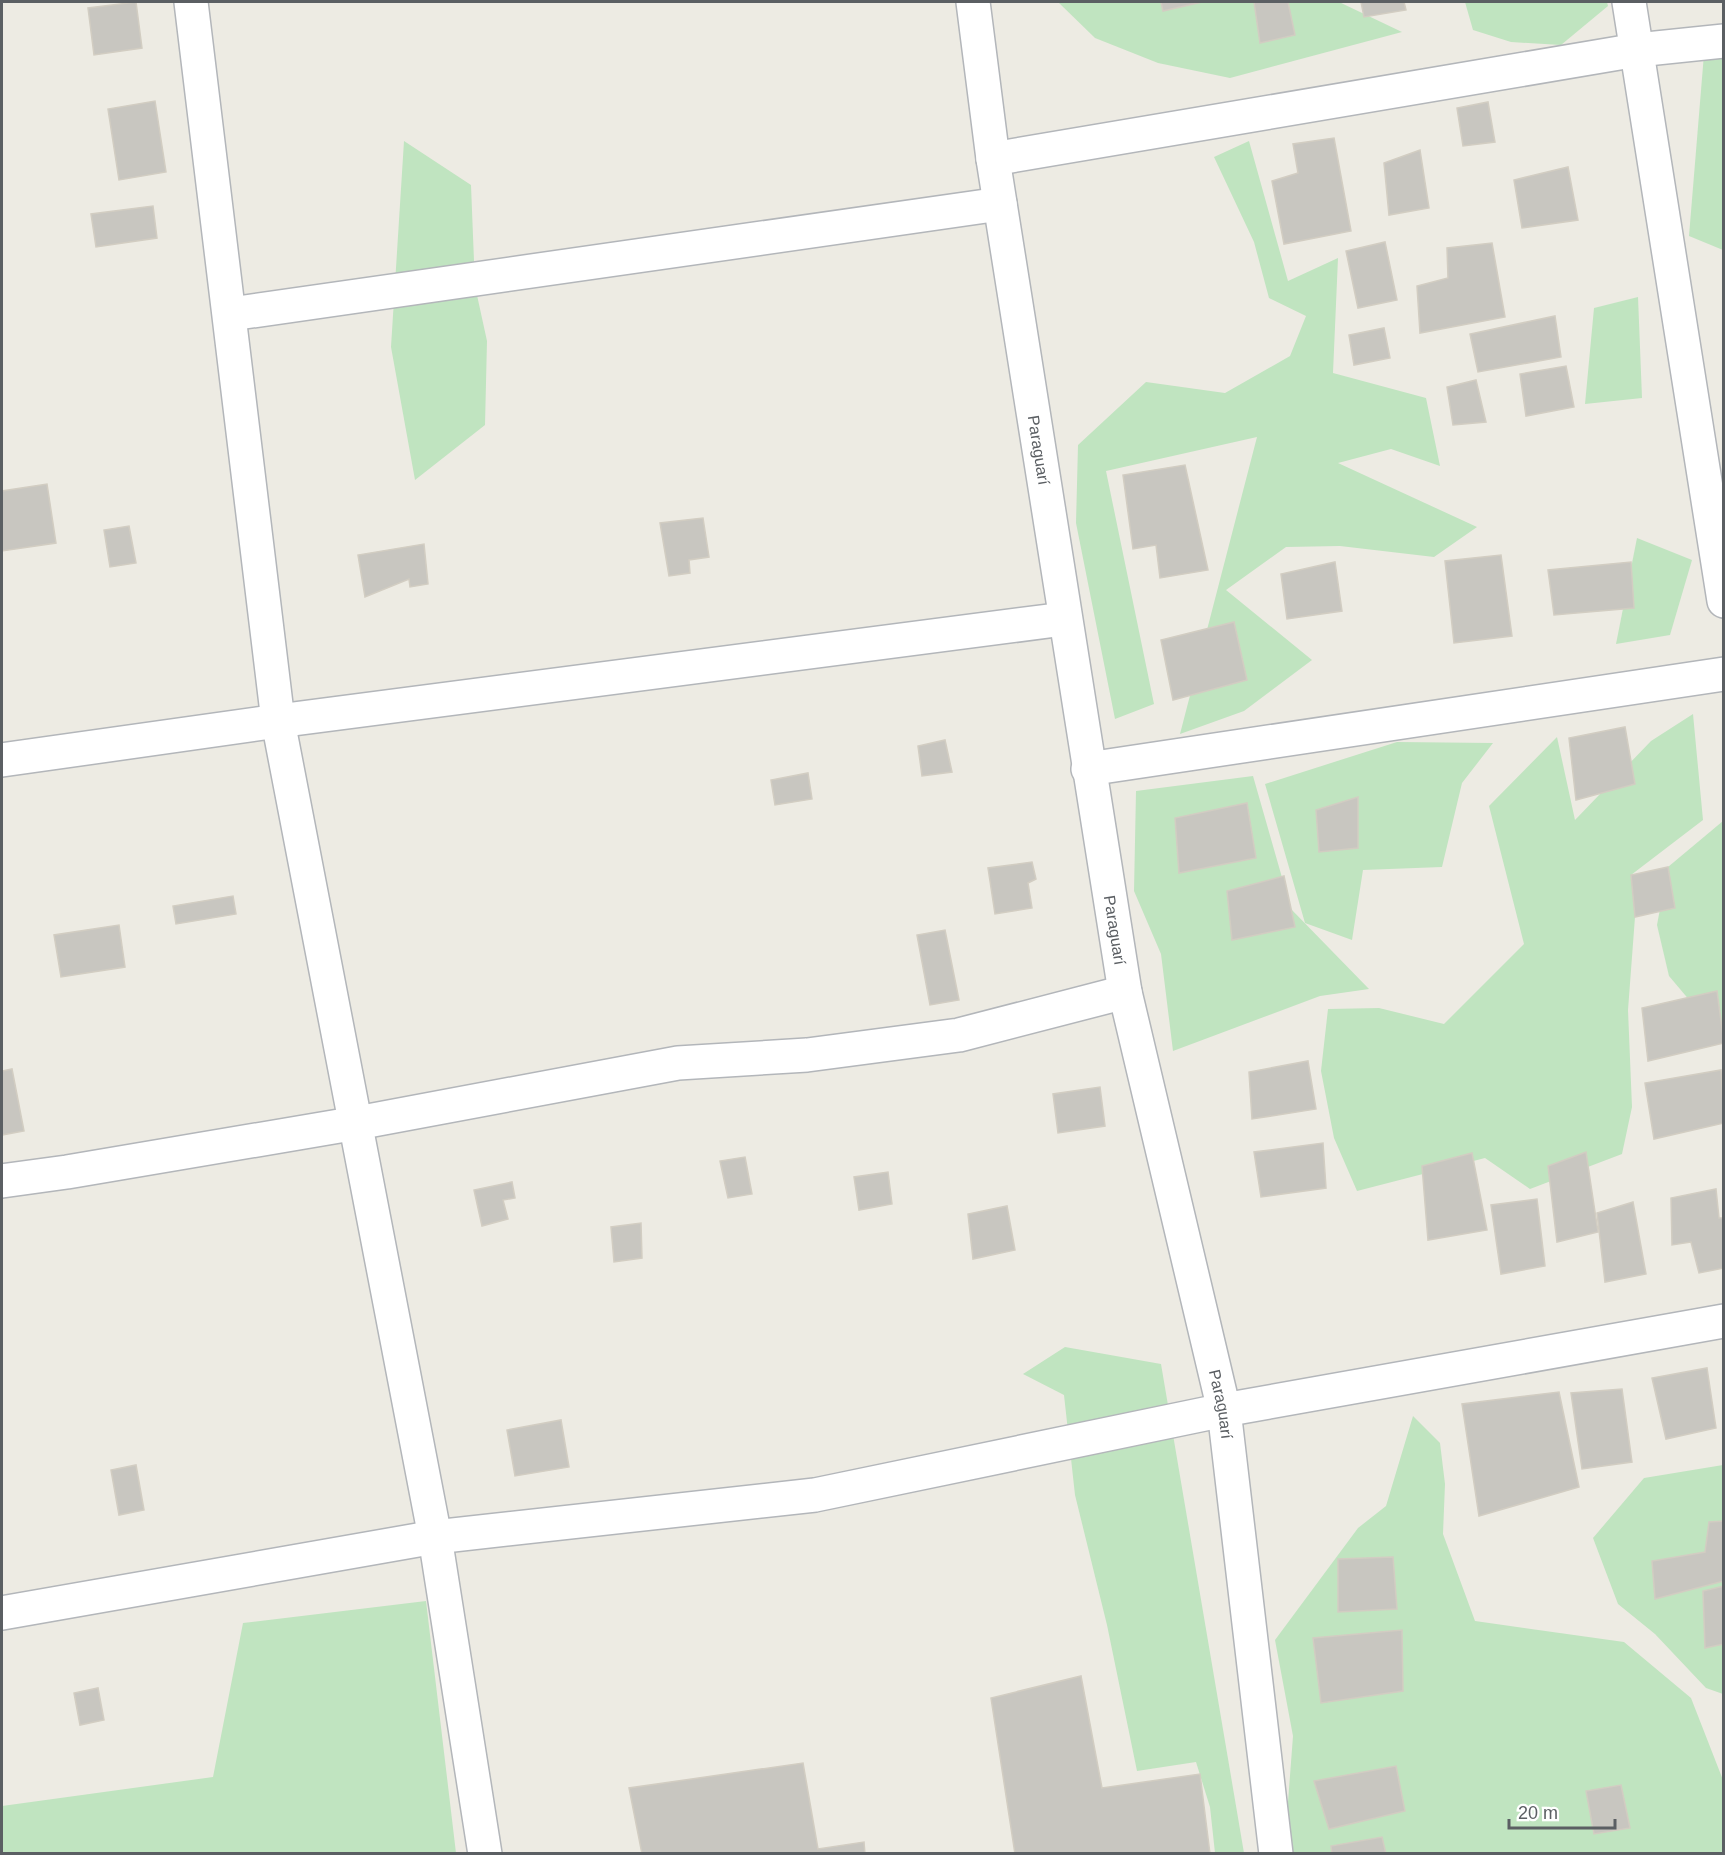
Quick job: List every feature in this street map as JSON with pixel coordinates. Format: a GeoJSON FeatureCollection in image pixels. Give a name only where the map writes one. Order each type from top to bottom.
{"type":"FeatureCollection","features":[{"type":"Feature","properties":{"kind":"street"},"geometry":{"type":"LineString","coordinates":[[190,2],[231,314],[278,721],[435,1537],[485,1854]]}},
{"type":"Feature","properties":{"kind":"street","name":"Paraguarí"},"geometry":{"type":"LineString","coordinates":[[974,2],[993,159],[1064,619],[1125,992],[1224,1410],[1276,1854]]}},
{"type":"Feature","properties":{"kind":"street"},"geometry":{"type":"LineString","coordinates":[[1629,2],[1724,601]]}},
{"type":"Feature","properties":{"kind":"street"},"geometry":{"type":"LineString","coordinates":[[993,159],[1637,50],[1724,41]]}},
{"type":"Feature","properties":{"kind":"street"},"geometry":{"type":"LineString","coordinates":[[231,314],[1000,204]]}},
{"type":"Feature","properties":{"kind":"street"},"geometry":{"type":"LineString","coordinates":[[2,760],[278,721],[1064,619]]}},
{"type":"Feature","properties":{"kind":"street"},"geometry":{"type":"LineString","coordinates":[[1088,769],[1724,674]]}},
{"type":"Feature","properties":{"kind":"street"},"geometry":{"type":"LineString","coordinates":[[2,1181],[357,1123],[678,1064],[807,1055],[959,1035],[1125,992]]}},
{"type":"Feature","properties":{"kind":"street"},"geometry":{"type":"LineString","coordinates":[[2,1613],[435,1537],[815,1495],[1224,1410],[1724,1321]]}},
{"type":"Feature","properties":{"kind":"green space"},"geometry":{"type":"Polygon","coordinates":[[[1058,2],[1339,2],[1402,32],[1230,78],[1158,63],[1095,38],[1058,2]]]}},
{"type":"Feature","properties":{"kind":"green space"},"geometry":{"type":"Polygon","coordinates":[[[1465,2],[1607,2],[1608,6],[1561,45],[1511,42],[1473,30],[1465,2]]]}},
{"type":"Feature","properties":{"kind":"green space"},"geometry":{"type":"Polygon","coordinates":[[[1704,54],[1723,56],[1723,250],[1689,236],[1704,54]]]}},
{"type":"Feature","properties":{"kind":"green space"},"geometry":{"type":"Polygon","coordinates":[[[404,141],[471,185],[475,286],[487,341],[485,425],[415,480],[391,347],[404,141]]]}},
{"type":"Feature","properties":{"kind":"green space"},"geometry":{"type":"Polygon","coordinates":[[[1249,141],[1288,281],[1338,258],[1333,373],[1426,398],[1440,466],[1391,449],[1338,463],[1477,527],[1434,557],[1340,546],[1286,547],[1226,590],[1312,660],[1244,711],[1180,734],[1257,437],[1106,471],[1154,704],[1115,719],[1076,523],[1078,445],[1146,382],[1225,393],[1290,356],[1306,316],[1269,298],[1254,242],[1214,157],[1249,141]]]}},
{"type":"Feature","properties":{"kind":"green space"},"geometry":{"type":"Polygon","coordinates":[[[1638,297],[1642,398],[1585,404],[1594,308],[1638,297]]]}},
{"type":"Feature","properties":{"kind":"green space"},"geometry":{"type":"Polygon","coordinates":[[[1637,538],[1692,560],[1670,635],[1616,644],[1637,538]]]}},
{"type":"Feature","properties":{"kind":"green space"},"geometry":{"type":"Polygon","coordinates":[[[1693,714],[1703,820],[1631,875],[1635,917],[1628,1010],[1632,1107],[1622,1154],[1530,1189],[1485,1158],[1357,1191],[1334,1138],[1321,1071],[1328,1009],[1379,1008],[1444,1024],[1524,944],[1489,806],[1557,737],[1575,820],[1651,741],[1693,714]]]}},
{"type":"Feature","properties":{"kind":"green space"},"geometry":{"type":"Polygon","coordinates":[[[1397,742],[1493,743],[1462,783],[1442,867],[1363,870],[1352,940],[1305,923],[1265,784],[1397,742]]]}},
{"type":"Feature","properties":{"kind":"green space"},"geometry":{"type":"Polygon","coordinates":[[[1253,776],[1291,909],[1369,989],[1320,996],[1173,1051],[1161,954],[1134,891],[1136,791],[1253,776]]]}},
{"type":"Feature","properties":{"kind":"green space"},"geometry":{"type":"Polygon","coordinates":[[[1723,821],[1723,1040],[1669,976],[1657,925],[1668,867],[1723,821]]]}},
{"type":"Feature","properties":{"kind":"green space"},"geometry":{"type":"Polygon","coordinates":[[[1065,1347],[1161,1364],[1244,1853],[1215,1853],[1210,1807],[1196,1762],[1137,1771],[1107,1625],[1075,1495],[1064,1395],[1023,1374],[1065,1347]]]}},
{"type":"Feature","properties":{"kind":"green space"},"geometry":{"type":"Polygon","coordinates":[[[1413,1416],[1440,1443],[1445,1484],[1443,1534],[1475,1621],[1624,1642],[1691,1698],[1723,1780],[1723,1853],[1289,1853],[1287,1815],[1293,1736],[1275,1640],[1358,1528],[1386,1506],[1413,1416]]]}},
{"type":"Feature","properties":{"kind":"green space"},"geometry":{"type":"Polygon","coordinates":[[[1723,1465],[1723,1694],[1706,1688],[1655,1634],[1618,1604],[1593,1538],[1644,1478],[1723,1465]]]}},
{"type":"Feature","properties":{"kind":"green space"},"geometry":{"type":"Polygon","coordinates":[[[426,1601],[456,1853],[2,1853],[2,1806],[213,1777],[243,1623],[426,1601]]]}},
{"type":"Feature","properties":{"kind":"building"},"geometry":{"type":"Polygon","coordinates":[[[136,2],[142,48],[94,55],[88,8],[136,2]]]}},
{"type":"Feature","properties":{"kind":"building"},"geometry":{"type":"Polygon","coordinates":[[[1161,2],[1202,2],[1163,11],[1161,2]]]}},
{"type":"Feature","properties":{"kind":"building"},"geometry":{"type":"Polygon","coordinates":[[[1254,2],[1288,2],[1295,35],[1260,43],[1254,2]]]}},
{"type":"Feature","properties":{"kind":"building"},"geometry":{"type":"Polygon","coordinates":[[[1361,2],[1404,2],[1406,10],[1364,17],[1361,2]]]}},
{"type":"Feature","properties":{"kind":"building"},"geometry":{"type":"Polygon","coordinates":[[[155,101],[166,172],[119,180],[108,109],[155,101]]]}},
{"type":"Feature","properties":{"kind":"building"},"geometry":{"type":"Polygon","coordinates":[[[1488,102],[1495,142],[1463,146],[1457,108],[1488,102]]]}},
{"type":"Feature","properties":{"kind":"building"},"geometry":{"type":"Polygon","coordinates":[[[1334,138],[1351,231],[1284,244],[1272,181],[1298,173],[1293,144],[1334,138]]]}},
{"type":"Feature","properties":{"kind":"building"},"geometry":{"type":"Polygon","coordinates":[[[1420,150],[1429,208],[1389,215],[1384,163],[1420,150]]]}},
{"type":"Feature","properties":{"kind":"building"},"geometry":{"type":"Polygon","coordinates":[[[1568,167],[1578,220],[1522,228],[1514,180],[1568,167]]]}},
{"type":"Feature","properties":{"kind":"building"},"geometry":{"type":"Polygon","coordinates":[[[153,206],[157,238],[96,247],[91,214],[153,206]]]}},
{"type":"Feature","properties":{"kind":"building"},"geometry":{"type":"Polygon","coordinates":[[[1385,242],[1397,300],[1358,308],[1346,251],[1385,242]]]}},
{"type":"Feature","properties":{"kind":"building"},"geometry":{"type":"Polygon","coordinates":[[[1492,243],[1505,317],[1420,333],[1417,286],[1448,278],[1447,248],[1492,243]]]}},
{"type":"Feature","properties":{"kind":"building"},"geometry":{"type":"Polygon","coordinates":[[[1555,316],[1561,357],[1478,372],[1470,334],[1555,316]]]}},
{"type":"Feature","properties":{"kind":"building"},"geometry":{"type":"Polygon","coordinates":[[[1384,328],[1390,358],[1354,365],[1349,335],[1384,328]]]}},
{"type":"Feature","properties":{"kind":"building"},"geometry":{"type":"Polygon","coordinates":[[[1566,366],[1574,407],[1526,416],[1520,374],[1566,366]]]}},
{"type":"Feature","properties":{"kind":"building"},"geometry":{"type":"Polygon","coordinates":[[[1476,380],[1486,422],[1453,425],[1447,387],[1476,380]]]}},
{"type":"Feature","properties":{"kind":"building"},"geometry":{"type":"Polygon","coordinates":[[[1185,465],[1208,570],[1160,578],[1156,545],[1133,549],[1123,475],[1185,465]]]}},
{"type":"Feature","properties":{"kind":"building"},"geometry":{"type":"Polygon","coordinates":[[[47,484],[56,543],[2,551],[2,491],[47,484]]]}},
{"type":"Feature","properties":{"kind":"building"},"geometry":{"type":"Polygon","coordinates":[[[703,518],[709,557],[689,560],[690,573],[669,576],[660,523],[703,518]]]}},
{"type":"Feature","properties":{"kind":"building"},"geometry":{"type":"Polygon","coordinates":[[[129,526],[136,563],[110,567],[104,530],[129,526]]]}},
{"type":"Feature","properties":{"kind":"building"},"geometry":{"type":"Polygon","coordinates":[[[424,544],[428,584],[410,587],[409,579],[365,597],[358,555],[424,544]]]}},
{"type":"Feature","properties":{"kind":"building"},"geometry":{"type":"Polygon","coordinates":[[[1501,555],[1512,636],[1454,643],[1445,561],[1501,555]]]}},
{"type":"Feature","properties":{"kind":"building"},"geometry":{"type":"Polygon","coordinates":[[[1335,562],[1342,611],[1287,619],[1281,574],[1335,562]]]}},
{"type":"Feature","properties":{"kind":"building"},"geometry":{"type":"Polygon","coordinates":[[[1631,562],[1634,608],[1554,615],[1548,570],[1631,562]]]}},
{"type":"Feature","properties":{"kind":"building"},"geometry":{"type":"Polygon","coordinates":[[[1234,622],[1247,680],[1173,700],[1161,640],[1234,622]]]}},
{"type":"Feature","properties":{"kind":"building"},"geometry":{"type":"Polygon","coordinates":[[[1625,727],[1635,784],[1576,800],[1569,738],[1625,727]]]}},
{"type":"Feature","properties":{"kind":"building"},"geometry":{"type":"Polygon","coordinates":[[[945,740],[952,772],[922,776],[918,746],[945,740]]]}},
{"type":"Feature","properties":{"kind":"building"},"geometry":{"type":"Polygon","coordinates":[[[808,773],[812,799],[775,805],[771,780],[808,773]]]}},
{"type":"Feature","properties":{"kind":"building"},"geometry":{"type":"Polygon","coordinates":[[[1358,797],[1358,848],[1319,852],[1316,810],[1358,797]]]}},
{"type":"Feature","properties":{"kind":"building"},"geometry":{"type":"Polygon","coordinates":[[[1247,803],[1256,858],[1179,873],[1175,818],[1247,803]]]}},
{"type":"Feature","properties":{"kind":"building"},"geometry":{"type":"Polygon","coordinates":[[[1032,862],[1036,879],[1028,883],[1032,908],[995,914],[988,868],[1032,862]]]}},
{"type":"Feature","properties":{"kind":"building"},"geometry":{"type":"Polygon","coordinates":[[[1668,867],[1675,908],[1635,917],[1631,875],[1668,867]]]}},
{"type":"Feature","properties":{"kind":"building"},"geometry":{"type":"Polygon","coordinates":[[[1284,876],[1295,927],[1232,940],[1227,891],[1284,876]]]}},
{"type":"Feature","properties":{"kind":"building"},"geometry":{"type":"Polygon","coordinates":[[[233,896],[236,914],[176,924],[173,906],[233,896]]]}},
{"type":"Feature","properties":{"kind":"building"},"geometry":{"type":"Polygon","coordinates":[[[119,925],[125,967],[61,977],[54,935],[119,925]]]}},
{"type":"Feature","properties":{"kind":"building"},"geometry":{"type":"Polygon","coordinates":[[[945,930],[959,1000],[930,1005],[917,935],[945,930]]]}},
{"type":"Feature","properties":{"kind":"building"},"geometry":{"type":"Polygon","coordinates":[[[1717,991],[1724,1043],[1648,1061],[1642,1008],[1717,991]]]}},
{"type":"Feature","properties":{"kind":"building"},"geometry":{"type":"Polygon","coordinates":[[[1308,1061],[1316,1109],[1252,1119],[1249,1072],[1308,1061]]]}},
{"type":"Feature","properties":{"kind":"building"},"geometry":{"type":"Polygon","coordinates":[[[12,1069],[24,1131],[2,1135],[2,1071],[12,1069]]]}},
{"type":"Feature","properties":{"kind":"building"},"geometry":{"type":"Polygon","coordinates":[[[1721,1070],[1724,1123],[1654,1139],[1645,1083],[1721,1070]]]}},
{"type":"Feature","properties":{"kind":"building"},"geometry":{"type":"Polygon","coordinates":[[[1100,1087],[1105,1126],[1058,1133],[1053,1094],[1100,1087]]]}},
{"type":"Feature","properties":{"kind":"building"},"geometry":{"type":"Polygon","coordinates":[[[1323,1143],[1326,1188],[1261,1197],[1254,1152],[1323,1143]]]}},
{"type":"Feature","properties":{"kind":"building"},"geometry":{"type":"Polygon","coordinates":[[[1586,1152],[1598,1232],[1557,1242],[1548,1166],[1586,1152]]]}},
{"type":"Feature","properties":{"kind":"building"},"geometry":{"type":"Polygon","coordinates":[[[1472,1153],[1487,1230],[1428,1240],[1422,1166],[1472,1153]]]}},
{"type":"Feature","properties":{"kind":"building"},"geometry":{"type":"Polygon","coordinates":[[[745,1157],[752,1194],[728,1198],[720,1161],[745,1157]]]}},
{"type":"Feature","properties":{"kind":"building"},"geometry":{"type":"Polygon","coordinates":[[[888,1172],[892,1204],[859,1210],[854,1177],[888,1172]]]}},
{"type":"Feature","properties":{"kind":"building"},"geometry":{"type":"Polygon","coordinates":[[[512,1182],[515,1198],[503,1200],[508,1219],[482,1226],[474,1190],[512,1182]]]}},
{"type":"Feature","properties":{"kind":"building"},"geometry":{"type":"Polygon","coordinates":[[[1716,1189],[1719,1218],[1724,1218],[1724,1268],[1699,1273],[1691,1242],[1672,1245],[1671,1198],[1716,1189]]]}},
{"type":"Feature","properties":{"kind":"building"},"geometry":{"type":"Polygon","coordinates":[[[1537,1199],[1545,1266],[1501,1274],[1491,1205],[1537,1199]]]}},
{"type":"Feature","properties":{"kind":"building"},"geometry":{"type":"Polygon","coordinates":[[[1633,1202],[1646,1274],[1605,1282],[1597,1213],[1633,1202]]]}},
{"type":"Feature","properties":{"kind":"building"},"geometry":{"type":"Polygon","coordinates":[[[1007,1206],[1015,1250],[973,1259],[968,1214],[1007,1206]]]}},
{"type":"Feature","properties":{"kind":"building"},"geometry":{"type":"Polygon","coordinates":[[[641,1223],[642,1258],[614,1262],[611,1227],[641,1223]]]}},
{"type":"Feature","properties":{"kind":"building"},"geometry":{"type":"Polygon","coordinates":[[[1707,1368],[1716,1428],[1666,1439],[1652,1378],[1707,1368]]]}},
{"type":"Feature","properties":{"kind":"building"},"geometry":{"type":"Polygon","coordinates":[[[1622,1389],[1632,1462],[1582,1469],[1571,1393],[1622,1389]]]}},
{"type":"Feature","properties":{"kind":"building"},"geometry":{"type":"Polygon","coordinates":[[[1559,1392],[1579,1487],[1479,1516],[1462,1404],[1559,1392]]]}},
{"type":"Feature","properties":{"kind":"building"},"geometry":{"type":"Polygon","coordinates":[[[561,1420],[569,1467],[515,1476],[507,1430],[561,1420]]]}},
{"type":"Feature","properties":{"kind":"building"},"geometry":{"type":"Polygon","coordinates":[[[136,1465],[144,1510],[119,1515],[111,1470],[136,1465]]]}},
{"type":"Feature","properties":{"kind":"building"},"geometry":{"type":"Polygon","coordinates":[[[1724,1521],[1724,1581],[1655,1599],[1652,1561],[1705,1552],[1709,1522],[1724,1521]]]}},
{"type":"Feature","properties":{"kind":"building"},"geometry":{"type":"Polygon","coordinates":[[[1393,1557],[1397,1609],[1338,1612],[1338,1559],[1393,1557]]]}},
{"type":"Feature","properties":{"kind":"building"},"geometry":{"type":"Polygon","coordinates":[[[1724,1586],[1724,1644],[1705,1648],[1703,1591],[1724,1586]]]}},
{"type":"Feature","properties":{"kind":"building"},"geometry":{"type":"Polygon","coordinates":[[[1402,1630],[1403,1691],[1321,1703],[1313,1638],[1402,1630]]]}},
{"type":"Feature","properties":{"kind":"building"},"geometry":{"type":"Polygon","coordinates":[[[1081,1676],[1102,1788],[1200,1774],[1210,1854],[1015,1854],[991,1698],[1081,1676]]]}},
{"type":"Feature","properties":{"kind":"building"},"geometry":{"type":"Polygon","coordinates":[[[98,1688],[104,1720],[80,1725],[74,1693],[98,1688]]]}},
{"type":"Feature","properties":{"kind":"building"},"geometry":{"type":"Polygon","coordinates":[[[803,1763],[818,1849],[864,1842],[865,1854],[642,1854],[629,1788],[803,1763]]]}},
{"type":"Feature","properties":{"kind":"building"},"geometry":{"type":"Polygon","coordinates":[[[1396,1766],[1405,1811],[1329,1829],[1314,1781],[1396,1766]]]}},
{"type":"Feature","properties":{"kind":"building"},"geometry":{"type":"Polygon","coordinates":[[[1621,1785],[1630,1828],[1594,1834],[1586,1791],[1621,1785]]]}},
{"type":"Feature","properties":{"kind":"building"},"geometry":{"type":"Polygon","coordinates":[[[1382,1837],[1386,1854],[1332,1854],[1331,1846],[1382,1837]]]}}]}
